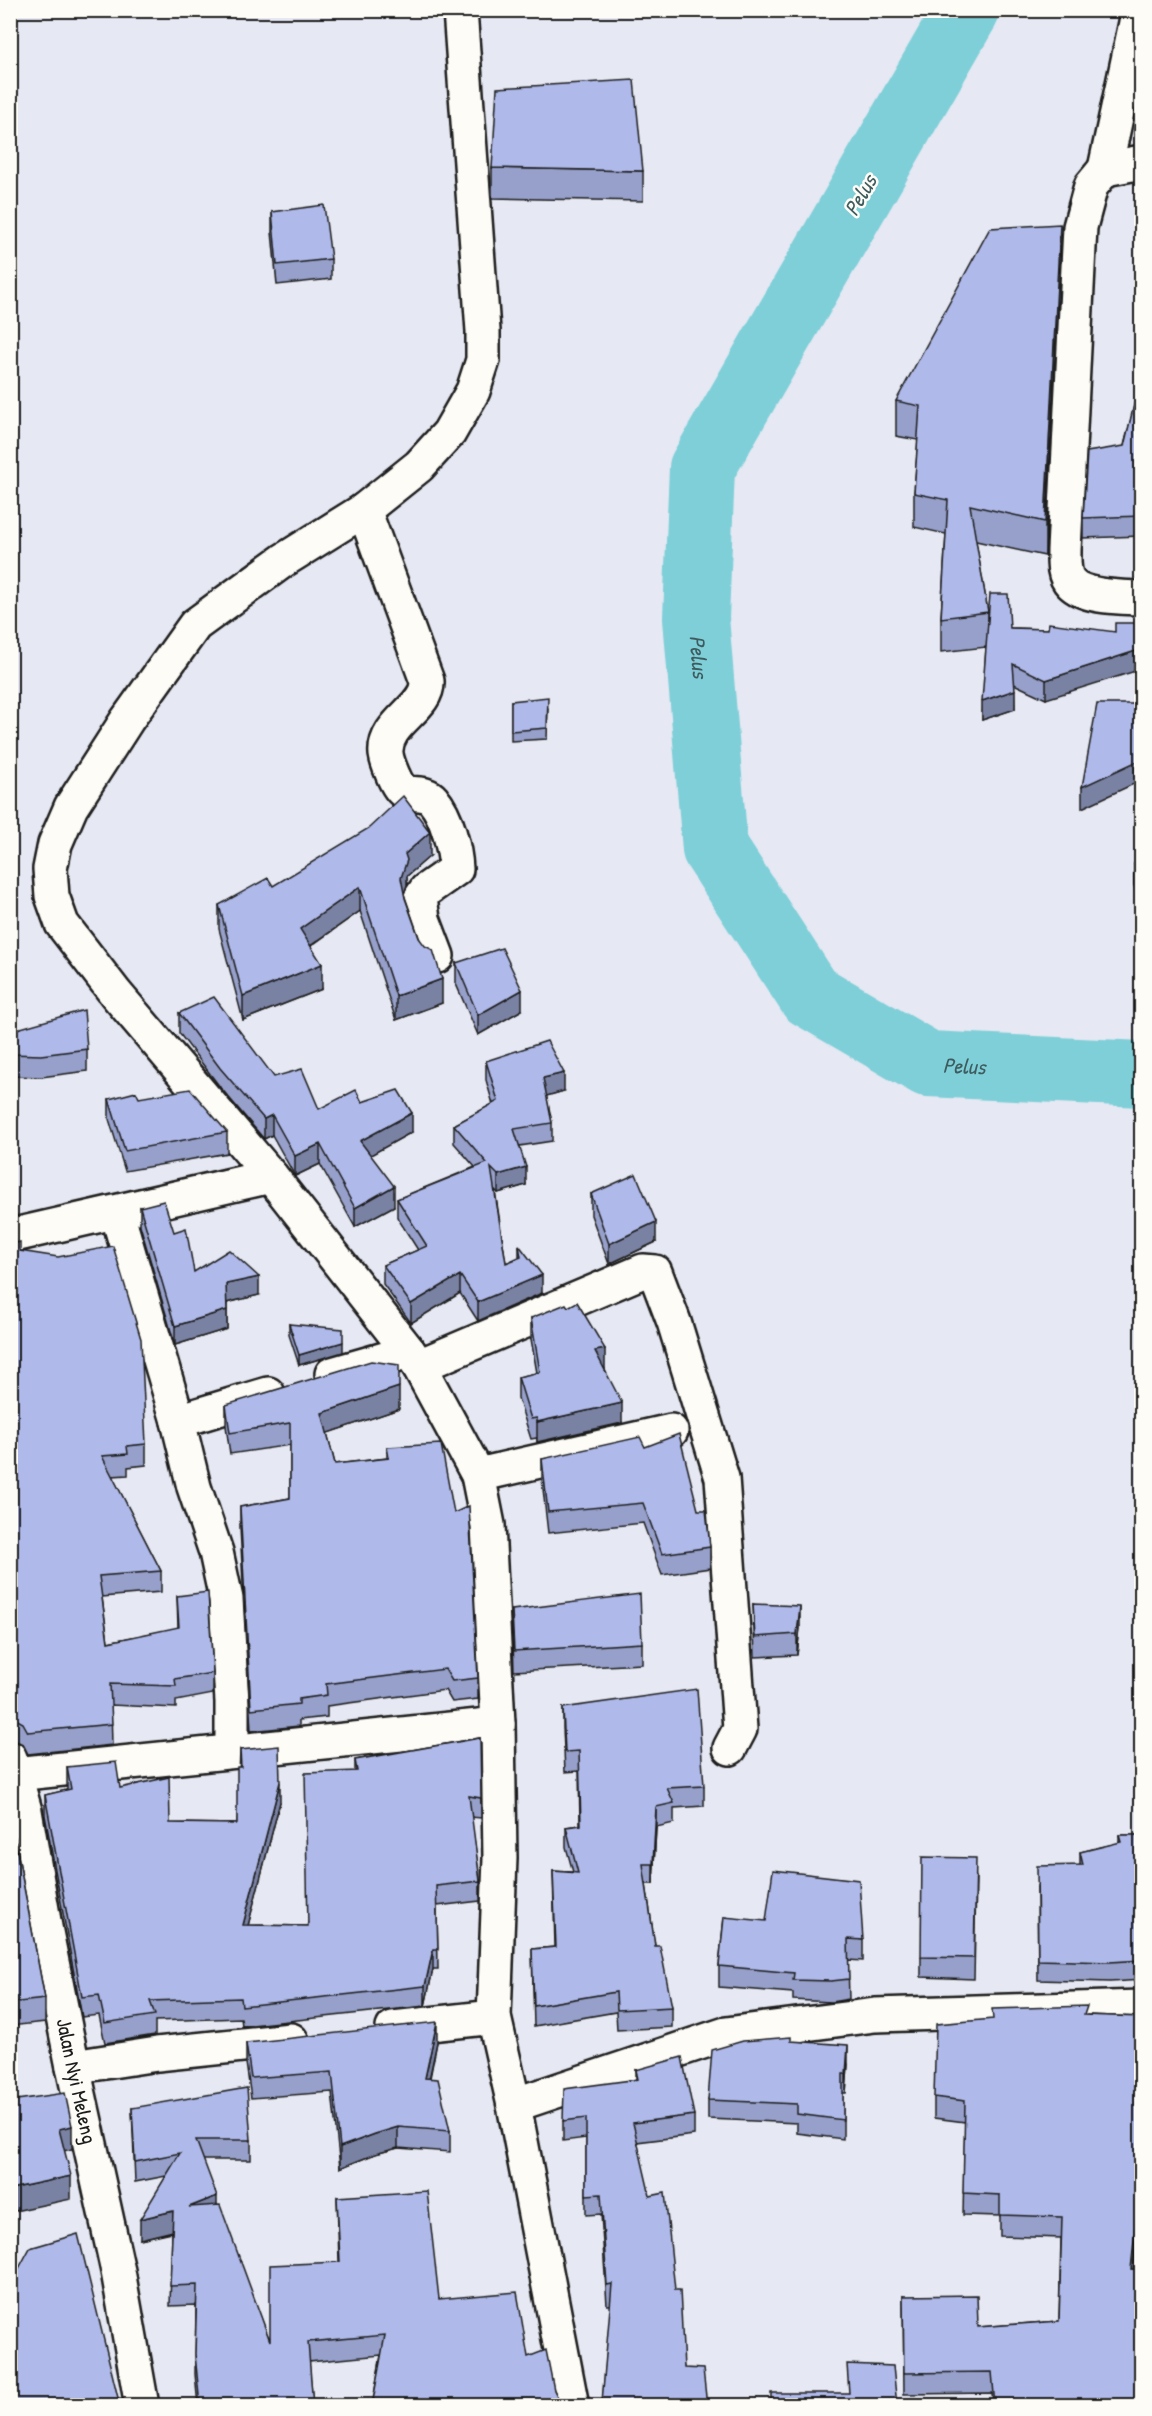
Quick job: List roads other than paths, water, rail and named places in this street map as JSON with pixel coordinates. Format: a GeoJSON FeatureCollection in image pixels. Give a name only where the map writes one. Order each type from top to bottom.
{"type":"FeatureCollection","features":[{"type":"Feature","properties":{"kind":"street"},"geometry":{"type":"LineString","coordinates":[[460,10],[483,331],[483,360],[473,391],[449,432],[419,465],[364,510],[284,560],[195,625],[127,720],[72,807],[55,844],[50,869],[52,896],[62,924],[116,994],[241,1183],[397,1360],[478,1475],[488,1525],[482,1726],[500,1858],[474,2019],[514,2105],[572,2406]]}},
{"type":"Feature","properties":{"kind":"street"},"geometry":{"type":"LineString","coordinates":[[1140,10],[1105,168],[1091,186],[1080,226],[1064,567],[1071,583],[1083,591],[1101,595],[1142,598]]}},
{"type":"Feature","properties":{"kind":"street"},"geometry":{"type":"LineString","coordinates":[[1105,168],[1142,162]]}},
{"type":"Feature","properties":{"kind":"street"},"geometry":{"type":"LineString","coordinates":[[364,510],[426,681],[427,689],[422,697],[392,731],[387,740],[386,752],[387,762],[400,789],[428,796],[434,800],[450,833],[456,870],[426,890],[420,899],[423,919],[437,956]]}},
{"type":"Feature","properties":{"kind":"street"},"geometry":{"type":"LineString","coordinates":[[10,1236],[241,1183]]}},
{"type":"Feature","properties":{"kind":"street"},"geometry":{"type":"LineString","coordinates":[[117,1213],[178,1421],[194,1487],[216,1552],[226,1599],[232,1702],[232,1750]]}},
{"type":"Feature","properties":{"kind":"street"},"geometry":{"type":"LineString","coordinates":[[178,1421],[397,1360],[643,1271],[655,1272],[674,1322],[722,1478],[740,1729],[730,1748]]}},
{"type":"Feature","properties":{"kind":"street"},"geometry":{"type":"LineString","coordinates":[[478,1475],[670,1431]]}},
{"type":"Feature","properties":{"kind":"street"},"geometry":{"type":"LineString","coordinates":[[13,1766],[232,1750],[482,1726]]}},
{"type":"Feature","properties":{"kind":"street","name":"Jalan Nyi Meleng"},"geometry":{"type":"LineString","coordinates":[[13,1766],[18,1812],[45,1927],[118,2271],[142,2406]]}},
{"type":"Feature","properties":{"kind":"street"},"geometry":{"type":"LineString","coordinates":[[514,2105],[726,2034],[876,2015],[1142,2007]]}},
{"type":"Feature","properties":{"kind":"street"},"geometry":{"type":"LineString","coordinates":[[369,2031],[474,2019]]}},
{"type":"Feature","properties":{"kind":"street"},"geometry":{"type":"LineString","coordinates":[[73,2067],[158,2054],[322,2036]]}},
{"type":"Feature","properties":{"kind":"waterway","name":"Pelus"},"geometry":{"type":"LineString","coordinates":[[967,10],[702,468],[696,618],[715,849],[810,995],[928,1064],[1142,1074]]}}]}
